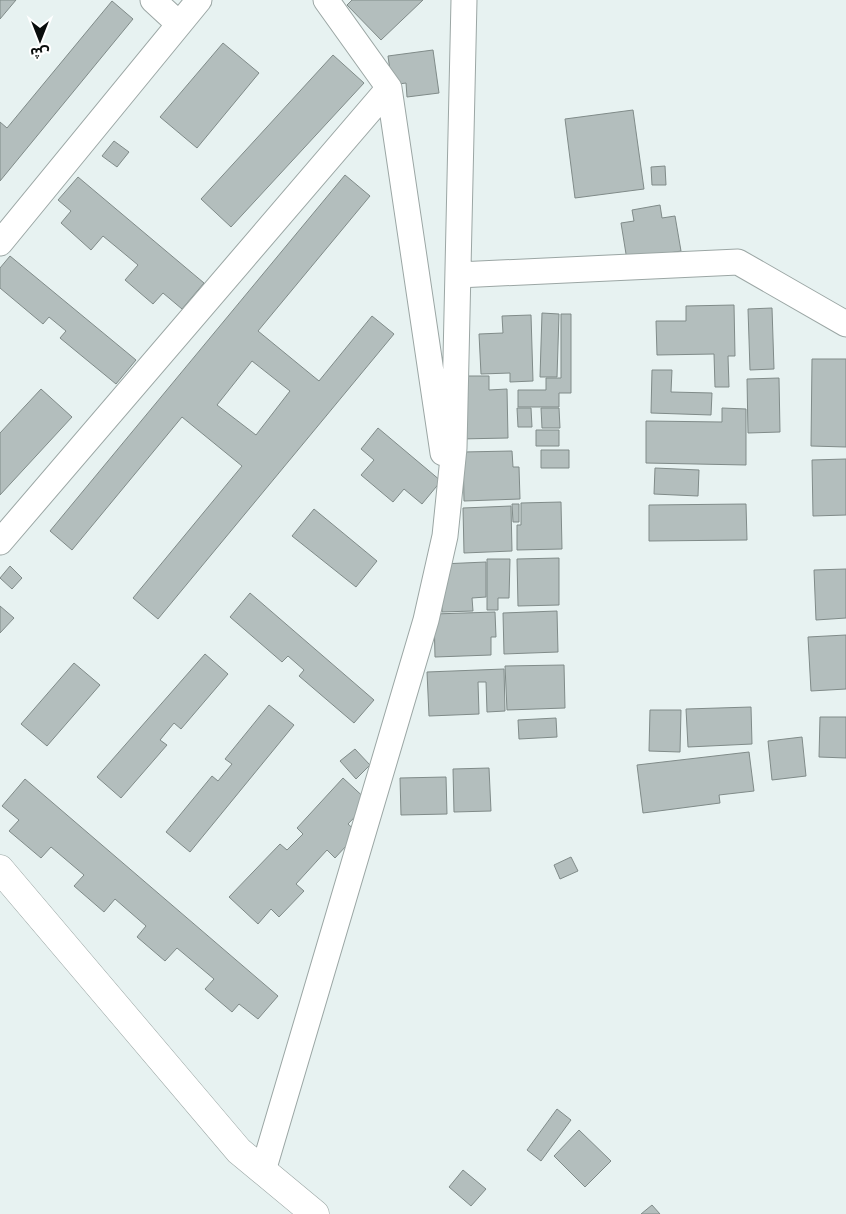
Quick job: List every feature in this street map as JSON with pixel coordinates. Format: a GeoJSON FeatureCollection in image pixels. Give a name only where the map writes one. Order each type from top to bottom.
{"type":"FeatureCollection","features":[{"type":"Feature","properties":{"kind":"main road"},"geometry":{"type":"LineString","coordinates":[[0,869],[239,1151],[315,1214]]}},
{"type":"Feature","properties":{"kind":"street"},"geometry":{"type":"LineString","coordinates":[[153,0],[179,24]]}},
{"type":"Feature","properties":{"kind":"street"},"geometry":{"type":"LineString","coordinates":[[0,243],[199,0]]}},
{"type":"Feature","properties":{"kind":"street"},"geometry":{"type":"LineString","coordinates":[[326,0],[389,88],[449,497]]}},
{"type":"Feature","properties":{"kind":"street"},"geometry":{"type":"LineString","coordinates":[[263,1171],[426,620],[445,536],[454,448],[464,0]]}},
{"type":"Feature","properties":{"kind":"street"},"geometry":{"type":"LineString","coordinates":[[0,542],[389,88]]}},
{"type":"Feature","properties":{"kind":"street"},"geometry":{"type":"LineString","coordinates":[[458,275],[568,272],[738,262],[846,324]]}},
{"type":"Feature","properties":{"kind":"building"},"geometry":{"type":"Polygon","coordinates":[[[0,0],[16,0],[0,19],[0,0]]]}},
{"type":"Feature","properties":{"kind":"building"},"geometry":{"type":"Polygon","coordinates":[[[352,0],[423,0],[381,40],[347,5],[352,0]]]}},
{"type":"Feature","properties":{"kind":"building"},"geometry":{"type":"Polygon","coordinates":[[[112,1],[133,19],[0,181],[0,122],[7,128],[112,1]]]}},
{"type":"Feature","properties":{"kind":"building"},"geometry":{"type":"Polygon","coordinates":[[[223,43],[259,73],[197,148],[160,117],[223,43]]]}},
{"type":"Feature","properties":{"kind":"building"},"geometry":{"type":"Polygon","coordinates":[[[433,50],[439,93],[407,97],[406,83],[392,85],[388,56],[433,50]]]}},
{"type":"Feature","properties":{"kind":"building"},"geometry":{"type":"Polygon","coordinates":[[[333,55],[364,83],[231,227],[201,199],[333,55]]]}},
{"type":"Feature","properties":{"kind":"building"},"geometry":{"type":"Polygon","coordinates":[[[633,110],[644,189],[575,198],[565,119],[633,110]]]}},
{"type":"Feature","properties":{"kind":"building"},"geometry":{"type":"Polygon","coordinates":[[[114,141],[129,152],[117,167],[102,156],[114,141]]]}},
{"type":"Feature","properties":{"kind":"building"},"geometry":{"type":"Polygon","coordinates":[[[665,166],[666,185],[652,185],[651,167],[665,166]]]}},
{"type":"Feature","properties":{"kind":"building"},"geometry":{"type":"Polygon","coordinates":[[[345,175],[370,196],[258,331],[319,381],[372,316],[394,334],[158,619],[133,598],[242,466],[182,417],[72,550],[50,531],[345,175]],[[252,361],[217,405],[256,435],[290,391],[252,361]]]}},
{"type":"Feature","properties":{"kind":"building"},"geometry":{"type":"Polygon","coordinates":[[[78,177],[204,283],[182,309],[163,293],[153,304],[125,280],[138,265],[103,236],[91,250],[61,223],[71,211],[58,200],[78,177]]]}},
{"type":"Feature","properties":{"kind":"building"},"geometry":{"type":"Polygon","coordinates":[[[660,205],[662,218],[675,216],[681,251],[627,260],[621,223],[634,221],[632,210],[660,205]]]}},
{"type":"Feature","properties":{"kind":"building"},"geometry":{"type":"Polygon","coordinates":[[[10,256],[136,360],[116,384],[60,338],[66,331],[49,317],[43,324],[0,288],[0,268],[10,256]]]}},
{"type":"Feature","properties":{"kind":"building"},"geometry":{"type":"Polygon","coordinates":[[[734,305],[735,356],[728,356],[729,387],[715,387],[714,354],[657,355],[656,321],[686,321],[686,306],[734,305]]]}},
{"type":"Feature","properties":{"kind":"building"},"geometry":{"type":"Polygon","coordinates":[[[772,308],[774,369],[750,370],[748,309],[772,308]]]}},
{"type":"Feature","properties":{"kind":"building"},"geometry":{"type":"Polygon","coordinates":[[[542,313],[559,314],[557,377],[540,377],[542,313]]]}},
{"type":"Feature","properties":{"kind":"building"},"geometry":{"type":"Polygon","coordinates":[[[561,314],[571,314],[571,393],[559,393],[559,407],[518,407],[518,390],[546,390],[546,378],[561,378],[561,314]]]}},
{"type":"Feature","properties":{"kind":"building"},"geometry":{"type":"Polygon","coordinates":[[[531,315],[533,381],[510,382],[510,373],[481,374],[479,334],[503,333],[502,316],[531,315]]]}},
{"type":"Feature","properties":{"kind":"building"},"geometry":{"type":"Polygon","coordinates":[[[812,359],[846,359],[846,447],[811,446],[812,359]]]}},
{"type":"Feature","properties":{"kind":"building"},"geometry":{"type":"Polygon","coordinates":[[[652,370],[672,370],[671,392],[712,393],[711,415],[651,413],[652,370]]]}},
{"type":"Feature","properties":{"kind":"building"},"geometry":{"type":"Polygon","coordinates":[[[457,376],[489,376],[489,390],[507,389],[508,438],[459,439],[457,376]]]}},
{"type":"Feature","properties":{"kind":"building"},"geometry":{"type":"Polygon","coordinates":[[[779,378],[780,432],[748,433],[747,379],[779,378]]]}},
{"type":"Feature","properties":{"kind":"building"},"geometry":{"type":"Polygon","coordinates":[[[41,389],[72,417],[0,495],[0,433],[41,389]]]}},
{"type":"Feature","properties":{"kind":"building"},"geometry":{"type":"Polygon","coordinates":[[[517,408],[531,408],[532,427],[518,427],[517,408]]]}},
{"type":"Feature","properties":{"kind":"building"},"geometry":{"type":"Polygon","coordinates":[[[541,408],[559,408],[560,428],[542,428],[541,408]]]}},
{"type":"Feature","properties":{"kind":"building"},"geometry":{"type":"Polygon","coordinates":[[[722,408],[746,409],[746,465],[646,463],[646,421],[722,422],[722,408]]]}},
{"type":"Feature","properties":{"kind":"building"},"geometry":{"type":"Polygon","coordinates":[[[378,428],[441,481],[422,504],[404,489],[393,502],[361,475],[374,460],[361,449],[378,428]]]}},
{"type":"Feature","properties":{"kind":"building"},"geometry":{"type":"Polygon","coordinates":[[[536,430],[559,430],[559,446],[536,446],[536,430]]]}},
{"type":"Feature","properties":{"kind":"building"},"geometry":{"type":"Polygon","coordinates":[[[541,450],[569,450],[569,468],[541,468],[541,450]]]}},
{"type":"Feature","properties":{"kind":"building"},"geometry":{"type":"Polygon","coordinates":[[[512,451],[513,467],[519,467],[520,499],[464,501],[463,452],[512,451]]]}},
{"type":"Feature","properties":{"kind":"building"},"geometry":{"type":"Polygon","coordinates":[[[846,459],[846,515],[813,516],[812,460],[846,459]]]}},
{"type":"Feature","properties":{"kind":"building"},"geometry":{"type":"Polygon","coordinates":[[[655,468],[699,470],[698,496],[654,494],[655,468]]]}},
{"type":"Feature","properties":{"kind":"building"},"geometry":{"type":"Polygon","coordinates":[[[561,502],[562,549],[517,550],[517,525],[521,525],[521,503],[561,502]]]}},
{"type":"Feature","properties":{"kind":"building"},"geometry":{"type":"Polygon","coordinates":[[[512,504],[519,504],[519,522],[513,522],[512,504]]]}},
{"type":"Feature","properties":{"kind":"building"},"geometry":{"type":"Polygon","coordinates":[[[746,504],[747,540],[649,541],[649,505],[746,504]]]}},
{"type":"Feature","properties":{"kind":"building"},"geometry":{"type":"Polygon","coordinates":[[[511,506],[512,551],[464,553],[463,508],[511,506]]]}},
{"type":"Feature","properties":{"kind":"building"},"geometry":{"type":"Polygon","coordinates":[[[314,509],[377,561],[356,587],[292,536],[314,509]]]}},
{"type":"Feature","properties":{"kind":"building"},"geometry":{"type":"Polygon","coordinates":[[[559,558],[559,605],[518,606],[517,559],[559,558]]]}},
{"type":"Feature","properties":{"kind":"building"},"geometry":{"type":"Polygon","coordinates":[[[487,559],[510,559],[509,598],[498,598],[498,610],[487,610],[487,559]]]}},
{"type":"Feature","properties":{"kind":"building"},"geometry":{"type":"Polygon","coordinates":[[[486,562],[486,597],[472,598],[473,611],[442,612],[441,564],[486,562]]]}},
{"type":"Feature","properties":{"kind":"building"},"geometry":{"type":"Polygon","coordinates":[[[10,566],[22,578],[12,589],[0,578],[10,566]]]}},
{"type":"Feature","properties":{"kind":"building"},"geometry":{"type":"Polygon","coordinates":[[[846,569],[846,618],[816,620],[814,570],[846,569]]]}},
{"type":"Feature","properties":{"kind":"building"},"geometry":{"type":"Polygon","coordinates":[[[250,593],[374,700],[354,723],[299,676],[304,670],[288,656],[282,662],[230,617],[250,593]]]}},
{"type":"Feature","properties":{"kind":"building"},"geometry":{"type":"Polygon","coordinates":[[[0,606],[14,618],[0,633],[0,606]]]}},
{"type":"Feature","properties":{"kind":"building"},"geometry":{"type":"Polygon","coordinates":[[[557,611],[558,652],[504,654],[503,613],[557,611]]]}},
{"type":"Feature","properties":{"kind":"building"},"geometry":{"type":"Polygon","coordinates":[[[495,612],[496,637],[491,637],[491,655],[435,657],[434,614],[495,612]]]}},
{"type":"Feature","properties":{"kind":"building"},"geometry":{"type":"Polygon","coordinates":[[[846,635],[846,689],[811,691],[808,637],[846,635]]]}},
{"type":"Feature","properties":{"kind":"building"},"geometry":{"type":"Polygon","coordinates":[[[205,654],[228,674],[181,729],[174,723],[160,740],[167,745],[121,798],[97,777],[205,654]]]}},
{"type":"Feature","properties":{"kind":"building"},"geometry":{"type":"Polygon","coordinates":[[[74,663],[100,685],[47,746],[21,724],[74,663]]]}},
{"type":"Feature","properties":{"kind":"building"},"geometry":{"type":"Polygon","coordinates":[[[564,665],[565,708],[507,710],[505,666],[564,665]]]}},
{"type":"Feature","properties":{"kind":"building"},"geometry":{"type":"Polygon","coordinates":[[[504,669],[505,711],[487,712],[486,682],[478,682],[479,714],[429,716],[427,672],[504,669]]]}},
{"type":"Feature","properties":{"kind":"building"},"geometry":{"type":"Polygon","coordinates":[[[269,705],[294,725],[190,852],[166,832],[212,776],[218,781],[232,764],[225,759],[269,705]]]}},
{"type":"Feature","properties":{"kind":"building"},"geometry":{"type":"Polygon","coordinates":[[[751,707],[752,744],[688,747],[686,709],[751,707]]]}},
{"type":"Feature","properties":{"kind":"building"},"geometry":{"type":"Polygon","coordinates":[[[650,710],[681,710],[680,752],[649,751],[650,710]]]}},
{"type":"Feature","properties":{"kind":"building"},"geometry":{"type":"Polygon","coordinates":[[[820,717],[846,717],[846,758],[819,757],[820,717]]]}},
{"type":"Feature","properties":{"kind":"building"},"geometry":{"type":"Polygon","coordinates":[[[556,718],[557,737],[519,739],[518,720],[556,718]]]}},
{"type":"Feature","properties":{"kind":"building"},"geometry":{"type":"Polygon","coordinates":[[[802,737],[806,776],[772,780],[768,741],[802,737]]]}},
{"type":"Feature","properties":{"kind":"building"},"geometry":{"type":"Polygon","coordinates":[[[355,749],[370,765],[356,779],[340,761],[355,749]]]}},
{"type":"Feature","properties":{"kind":"building"},"geometry":{"type":"Polygon","coordinates":[[[749,752],[754,791],[719,795],[720,803],[643,813],[637,765],[749,752]]]}},
{"type":"Feature","properties":{"kind":"building"},"geometry":{"type":"Polygon","coordinates":[[[489,768],[491,811],[454,812],[453,769],[489,768]]]}},
{"type":"Feature","properties":{"kind":"building"},"geometry":{"type":"Polygon","coordinates":[[[446,777],[447,814],[401,815],[400,778],[446,777]]]}},
{"type":"Feature","properties":{"kind":"building"},"geometry":{"type":"Polygon","coordinates":[[[343,778],[369,802],[348,824],[358,833],[335,858],[327,850],[296,884],[304,891],[279,917],[271,909],[258,924],[229,897],[280,844],[287,850],[303,834],[297,828],[343,778]]]}},
{"type":"Feature","properties":{"kind":"building"},"geometry":{"type":"Polygon","coordinates":[[[25,779],[278,996],[258,1019],[239,1004],[232,1012],[205,989],[214,979],[177,948],[165,961],[137,937],[146,926],[115,899],[104,912],[74,886],[84,875],[51,847],[41,858],[9,831],[19,820],[2,806],[25,779]]]}},
{"type":"Feature","properties":{"kind":"building"},"geometry":{"type":"Polygon","coordinates":[[[571,857],[578,871],[560,879],[554,865],[571,857]]]}},
{"type":"Feature","properties":{"kind":"building"},"geometry":{"type":"Polygon","coordinates":[[[557,1109],[571,1120],[541,1161],[527,1150],[557,1109]]]}},
{"type":"Feature","properties":{"kind":"building"},"geometry":{"type":"Polygon","coordinates":[[[579,1130],[611,1161],[585,1187],[554,1156],[579,1130]]]}},
{"type":"Feature","properties":{"kind":"building"},"geometry":{"type":"Polygon","coordinates":[[[463,1170],[486,1189],[471,1206],[449,1187],[463,1170]]]}},
{"type":"Feature","properties":{"kind":"building"},"geometry":{"type":"Polygon","coordinates":[[[652,1205],[660,1214],[641,1214],[652,1205]]]}}]}
